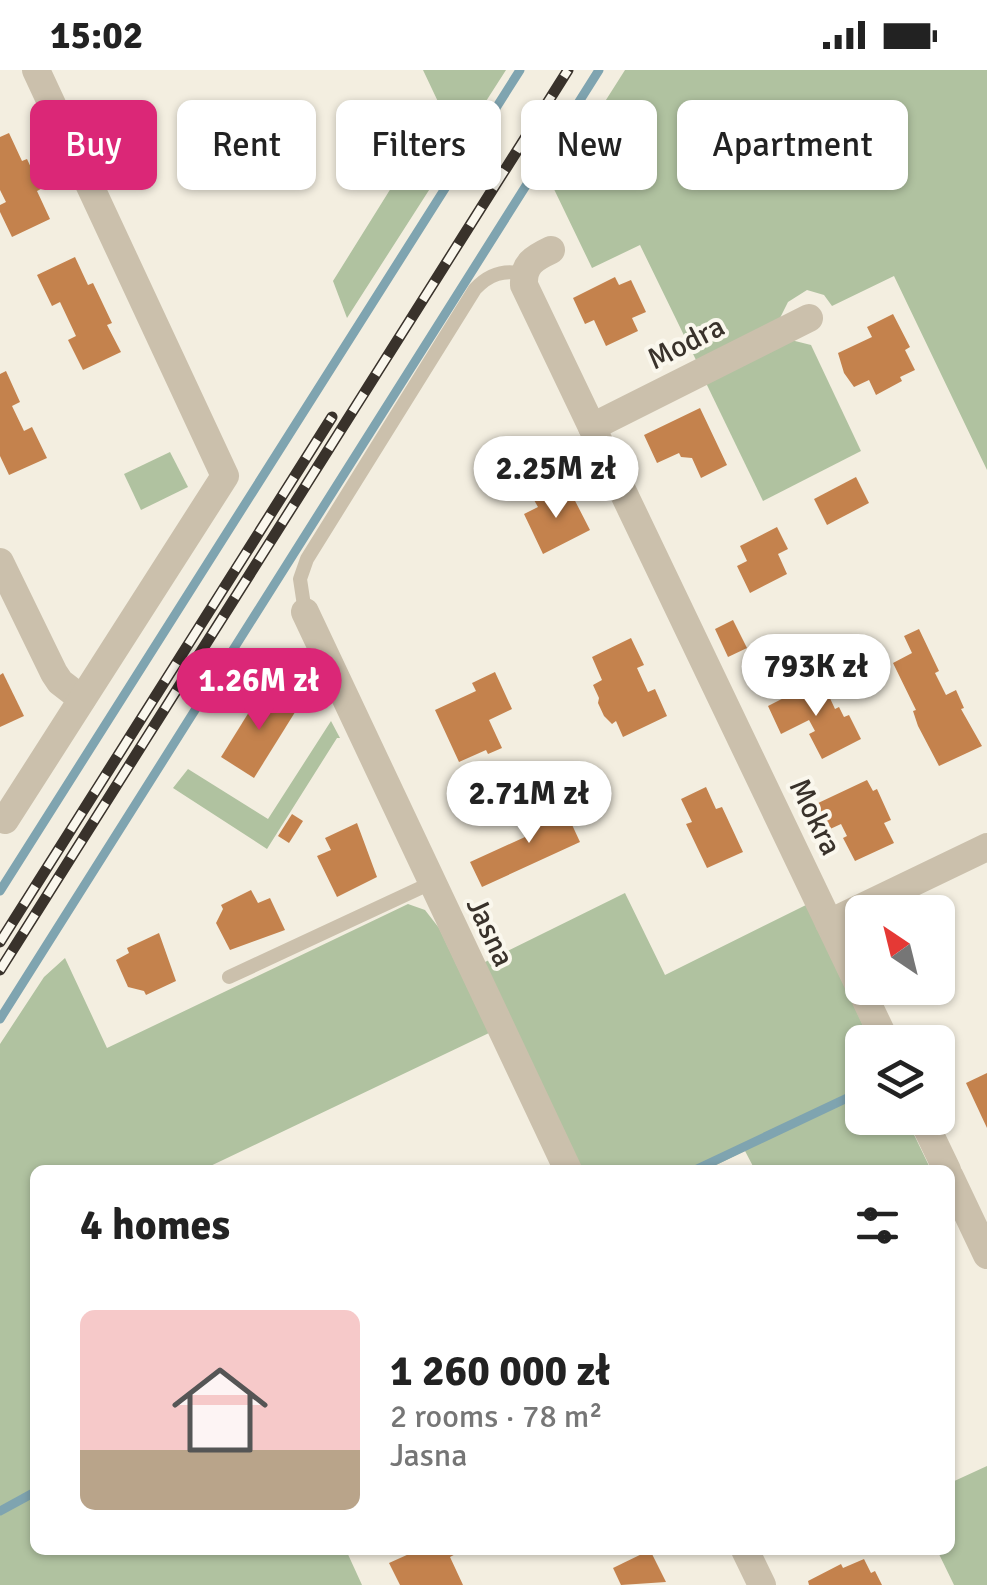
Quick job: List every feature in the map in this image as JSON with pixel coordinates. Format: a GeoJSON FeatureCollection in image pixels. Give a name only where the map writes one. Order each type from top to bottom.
{"type":"FeatureCollection","features":[{"type":"Feature","properties":{"kind":"street"},"geometry":{"type":"LineString","coordinates":[[6,820],[225,476],[36,70]]}},
{"type":"Feature","properties":{"kind":"street"},"geometry":{"type":"LineString","coordinates":[[524,274],[532,259],[551,250]]}},
{"type":"Feature","properties":{"kind":"street","name":"Mokra"},"geometry":{"type":"LineString","coordinates":[[524,274],[524,285],[878,1025]]}},
{"type":"Feature","properties":{"kind":"street","name":"Modra"},"geometry":{"type":"LineString","coordinates":[[592,427],[809,318]]}},
{"type":"Feature","properties":{"kind":"street"},"geometry":{"type":"LineString","coordinates":[[0,562],[54,673],[82,699]]}},
{"type":"Feature","properties":{"kind":"street","name":"Jasna"},"geometry":{"type":"LineString","coordinates":[[305,612],[566,1165]]}},
{"type":"Feature","properties":{"kind":"street"},"geometry":{"type":"LineString","coordinates":[[829,922],[987,847]]}},
{"type":"Feature","properties":{"kind":"street"},"geometry":{"type":"LineString","coordinates":[[930,1135],[944,1165]]}},
{"type":"Feature","properties":{"kind":"street"},"geometry":{"type":"LineString","coordinates":[[955,1188],[987,1255]]}},
{"type":"Feature","properties":{"kind":"street"},"geometry":{"type":"LineString","coordinates":[[747,1555],[762,1585]]}},
{"type":"Feature","properties":{"kind":"lane"},"geometry":{"type":"LineString","coordinates":[[305,612],[300,579],[307,560],[475,289],[487,278],[503,272],[524,274]]}},
{"type":"Feature","properties":{"kind":"lane"},"geometry":{"type":"LineString","coordinates":[[229,977],[431,883]]}},
{"type":"Feature","properties":{"kind":"green space"},"geometry":{"type":"Polygon","coordinates":[[[423,70],[506,70],[487,100],[437,100],[423,70]]]}},
{"type":"Feature","properties":{"kind":"green space"},"geometry":{"type":"Polygon","coordinates":[[[625,70],[987,70],[987,470],[894,276],[832,306],[824,295],[807,290],[788,302],[780,318],[696,360],[640,245],[592,268],[554,190],[657,190],[657,100],[606,100],[625,70]]]}},
{"type":"Feature","properties":{"kind":"green space"},"geometry":{"type":"Polygon","coordinates":[[[390,190],[429,190],[347,318],[333,281],[390,190]]]}},
{"type":"Feature","properties":{"kind":"green space"},"geometry":{"type":"Polygon","coordinates":[[[791,340],[811,345],[861,451],[763,501],[706,383],[791,340]]]}},
{"type":"Feature","properties":{"kind":"green space"},"geometry":{"type":"Polygon","coordinates":[[[170,452],[188,487],[141,510],[124,474],[170,452]]]}},
{"type":"Feature","properties":{"kind":"green space"},"geometry":{"type":"Polygon","coordinates":[[[331,721],[340,738],[267,849],[173,788],[188,769],[268,819],[331,721]]]}},
{"type":"Feature","properties":{"kind":"green space"},"geometry":{"type":"Polygon","coordinates":[[[625,893],[665,975],[806,905],[845,987],[845,1005],[853,1005],[863,1025],[845,1025],[845,1135],[914,1135],[929,1165],[752,1165],[745,1151],[716,1165],[578,1165],[483,963],[625,893]]]}},
{"type":"Feature","properties":{"kind":"green space"},"geometry":{"type":"Polygon","coordinates":[[[408,904],[425,910],[439,928],[489,1033],[212,1165],[30,1165],[30,1555],[348,1555],[362,1585],[0,1585],[0,1044],[44,977],[65,958],[107,1048],[408,904]]]}},
{"type":"Feature","properties":{"kind":"green space"},"geometry":{"type":"Polygon","coordinates":[[[987,1466],[987,1585],[954,1585],[939,1555],[955,1555],[955,1481],[987,1466]]]}},
{"type":"Feature","properties":{"kind":"building"},"geometry":{"type":"Polygon","coordinates":[[[9,133],[22,161],[27,159],[30,190],[39,190],[50,219],[12,237],[0,212],[0,205],[6,202],[0,190],[0,137],[9,133]]]}},
{"type":"Feature","properties":{"kind":"building"},"geometry":{"type":"Polygon","coordinates":[[[75,257],[88,285],[93,283],[121,352],[83,370],[68,340],[76,336],[60,302],[52,306],[37,275],[75,257]]]}},
{"type":"Feature","properties":{"kind":"building"},"geometry":{"type":"Polygon","coordinates":[[[615,277],[619,285],[631,280],[646,312],[632,318],[638,331],[606,346],[594,320],[585,324],[573,298],[615,277]]]}},
{"type":"Feature","properties":{"kind":"building"},"geometry":{"type":"Polygon","coordinates":[[[893,314],[910,347],[905,350],[915,370],[876,395],[869,380],[854,387],[844,373],[838,353],[872,337],[867,327],[893,314]]]}},
{"type":"Feature","properties":{"kind":"building"},"geometry":{"type":"Polygon","coordinates":[[[6,371],[20,402],[12,406],[24,431],[32,427],[47,458],[9,475],[0,456],[0,374],[6,371]]]}},
{"type":"Feature","properties":{"kind":"building"},"geometry":{"type":"Polygon","coordinates":[[[700,408],[727,465],[701,478],[692,458],[681,457],[679,453],[657,463],[644,435],[700,408]]]}},
{"type":"Feature","properties":{"kind":"building"},"geometry":{"type":"Polygon","coordinates":[[[856,477],[869,503],[827,525],[814,499],[856,477]]]}},
{"type":"Feature","properties":{"kind":"building"},"geometry":{"type":"Polygon","coordinates":[[[570,491],[590,530],[543,554],[524,514],[538,507],[534,500],[550,492],[553,499],[570,491]]]}},
{"type":"Feature","properties":{"kind":"building"},"geometry":{"type":"Polygon","coordinates":[[[777,527],[788,549],[778,554],[787,574],[750,593],[737,566],[747,561],[740,546],[777,527]]]}},
{"type":"Feature","properties":{"kind":"building"},"geometry":{"type":"Polygon","coordinates":[[[733,620],[747,648],[728,657],[715,629],[733,620]]]}},
{"type":"Feature","properties":{"kind":"building"},"geometry":{"type":"Polygon","coordinates":[[[919,629],[946,695],[956,690],[964,708],[961,709],[982,746],[939,766],[893,663],[912,653],[904,636],[919,629]]]}},
{"type":"Feature","properties":{"kind":"building"},"geometry":{"type":"Polygon","coordinates":[[[631,638],[644,665],[637,668],[648,692],[655,689],[667,716],[623,737],[616,721],[612,724],[604,716],[598,703],[593,685],[602,680],[592,657],[631,638]]]}},
{"type":"Feature","properties":{"kind":"building"},"geometry":{"type":"Polygon","coordinates":[[[495,672],[512,709],[489,720],[502,748],[488,754],[486,750],[459,762],[435,710],[476,691],[472,683],[495,672]]]}},
{"type":"Feature","properties":{"kind":"building"},"geometry":{"type":"Polygon","coordinates":[[[3,673],[24,716],[0,727],[0,675],[3,673]]]}},
{"type":"Feature","properties":{"kind":"building"},"geometry":{"type":"Polygon","coordinates":[[[821,679],[835,709],[839,707],[844,717],[849,715],[861,739],[822,759],[809,734],[815,731],[809,720],[781,734],[768,706],[821,679]]]}},
{"type":"Feature","properties":{"kind":"building"},"geometry":{"type":"Polygon","coordinates":[[[264,688],[297,709],[254,778],[221,757],[264,688]]]}},
{"type":"Feature","properties":{"kind":"building"},"geometry":{"type":"Polygon","coordinates":[[[867,780],[873,791],[877,789],[891,820],[884,823],[894,843],[855,861],[843,838],[847,836],[841,824],[828,830],[816,804],[867,780]]]}},
{"type":"Feature","properties":{"kind":"building"},"geometry":{"type":"Polygon","coordinates":[[[706,787],[716,809],[722,807],[743,852],[707,868],[686,824],[692,822],[681,799],[706,787]]]}},
{"type":"Feature","properties":{"kind":"building"},"geometry":{"type":"Polygon","coordinates":[[[561,801],[580,842],[482,887],[470,862],[536,832],[528,816],[561,801]]]}},
{"type":"Feature","properties":{"kind":"building"},"geometry":{"type":"Polygon","coordinates":[[[292,814],[303,821],[289,843],[278,836],[292,814]]]}},
{"type":"Feature","properties":{"kind":"building"},"geometry":{"type":"Polygon","coordinates":[[[357,823],[377,877],[337,897],[317,856],[331,850],[325,838],[357,823]]]}},
{"type":"Feature","properties":{"kind":"building"},"geometry":{"type":"Polygon","coordinates":[[[251,890],[258,903],[270,898],[285,930],[230,950],[216,923],[221,905],[251,890]]]}},
{"type":"Feature","properties":{"kind":"building"},"geometry":{"type":"Polygon","coordinates":[[[159,933],[176,981],[146,995],[128,987],[116,960],[129,953],[127,948],[159,933]]]}},
{"type":"Feature","properties":{"kind":"building"},"geometry":{"type":"Polygon","coordinates":[[[987,1073],[987,1128],[966,1083],[987,1073]]]}},
{"type":"Feature","properties":{"kind":"building"},"geometry":{"type":"Polygon","coordinates":[[[407,1555],[454,1555],[450,1557],[463,1585],[400,1585],[389,1563],[407,1555]]]}},
{"type":"Feature","properties":{"kind":"building"},"geometry":{"type":"Polygon","coordinates":[[[640,1555],[652,1555],[666,1582],[621,1585],[613,1568],[640,1555]]]}},
{"type":"Feature","properties":{"kind":"building"},"geometry":{"type":"Polygon","coordinates":[[[864,1559],[882,1585],[809,1585],[808,1581],[841,1564],[843,1568],[864,1559]]]}},
{"type":"Feature","properties":{"kind":"waterway"},"geometry":{"type":"LineString","coordinates":[[0,891],[520,70]]}},
{"type":"Feature","properties":{"kind":"waterway"},"geometry":{"type":"LineString","coordinates":[[0,1019],[599,70]]}},
{"type":"Feature","properties":{"kind":"waterway"},"geometry":{"type":"LineString","coordinates":[[706,1165],[845,1099]]}},
{"type":"Feature","properties":{"kind":"waterway"},"geometry":{"type":"LineString","coordinates":[[0,1511],[30,1495]]}},
{"type":"Feature","properties":{"kind":"railway"},"geometry":{"type":"LineString","coordinates":[[0,970],[568,70]]}},
{"type":"Feature","properties":{"kind":"railway"},"geometry":{"type":"LineString","coordinates":[[0,942],[332,417]]}}]}
